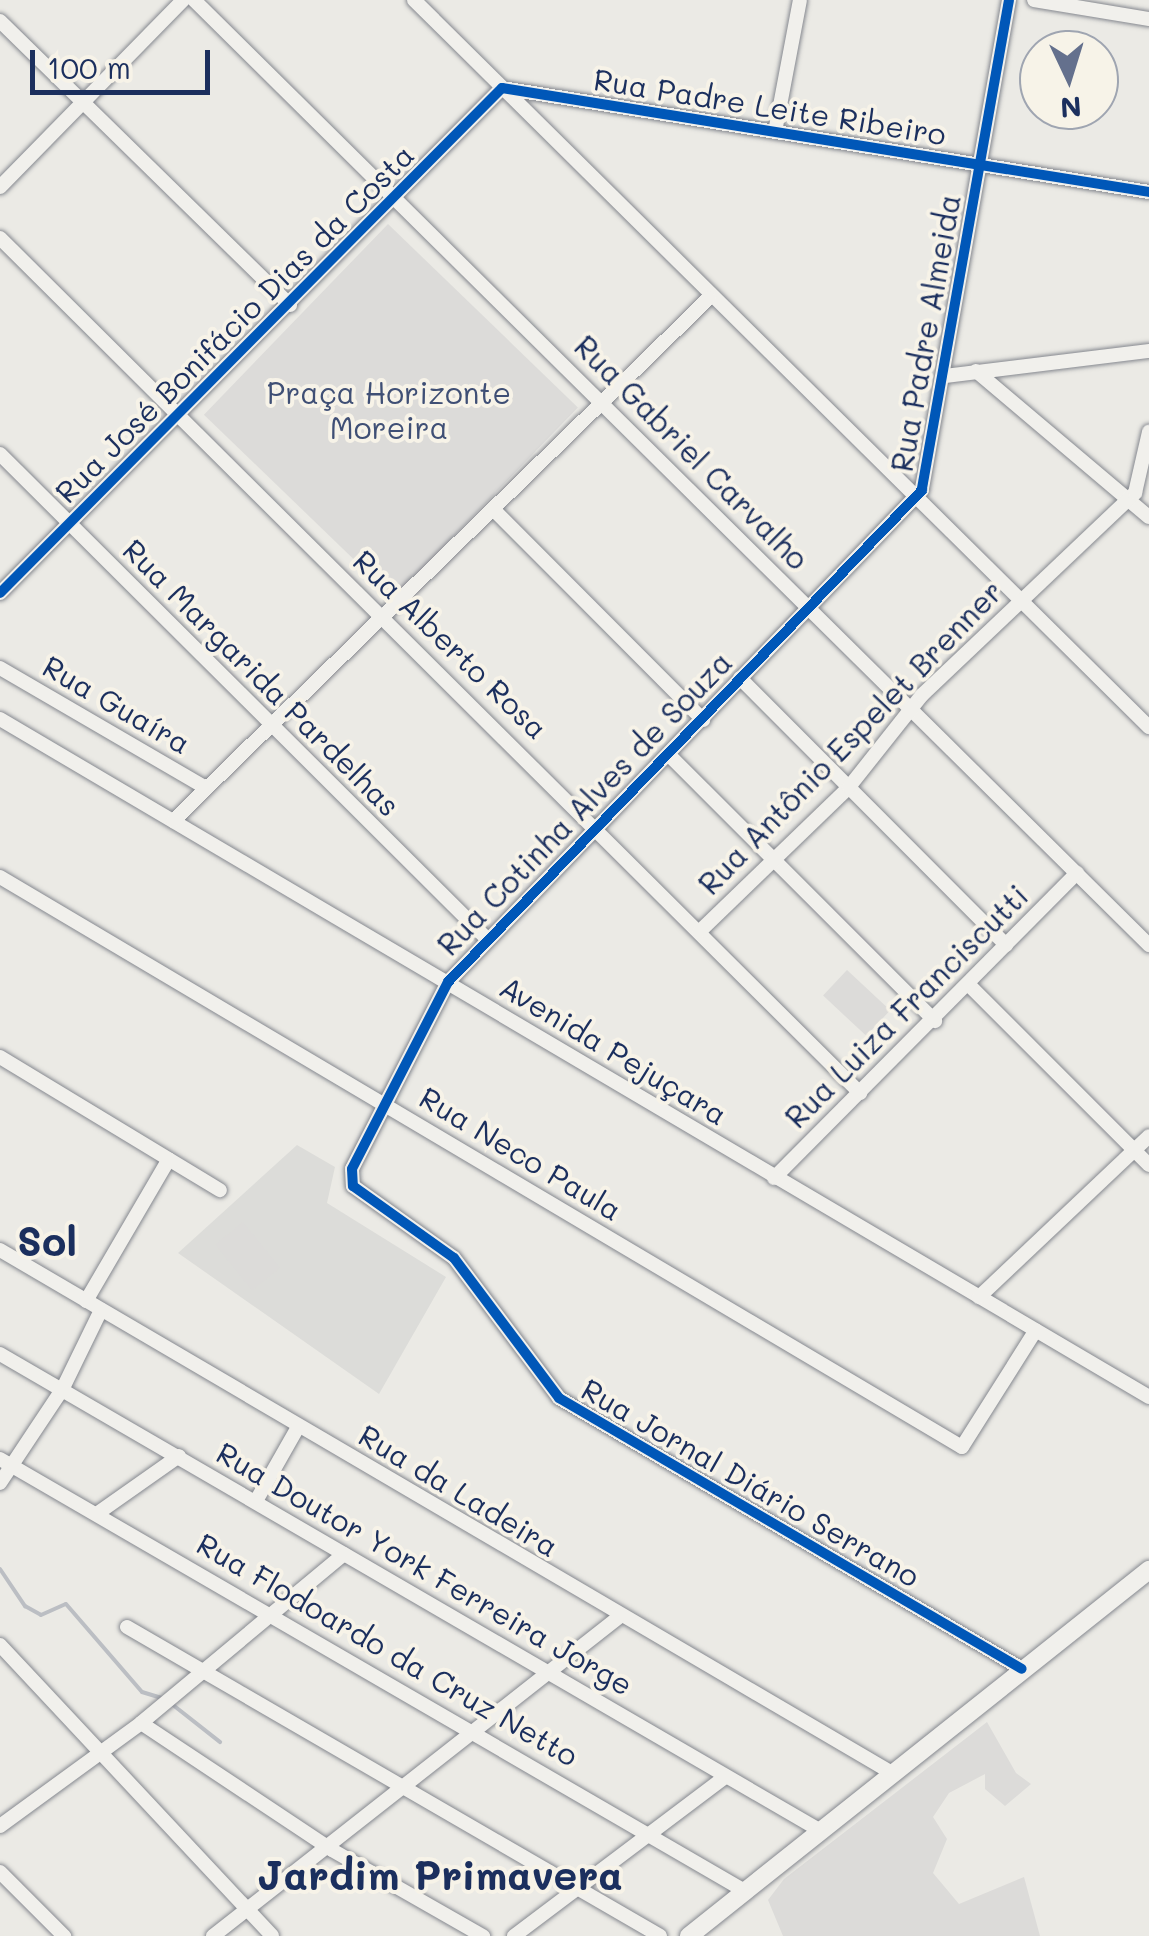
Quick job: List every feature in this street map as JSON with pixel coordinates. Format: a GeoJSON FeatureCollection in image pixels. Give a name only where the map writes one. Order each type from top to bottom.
{"type":"FeatureCollection","features":[{"type":"Feature","properties":{"kind":"main road"},"geometry":{"type":"LineString","coordinates":[[689,1936],[1149,1570]]}},
{"type":"Feature","properties":{"kind":"street"},"geometry":{"type":"LineString","coordinates":[[0,187],[184,0]]}},
{"type":"Feature","properties":{"kind":"street","name":"Rua Gabriel Carvalho"},"geometry":{"type":"LineString","coordinates":[[194,0],[1149,945]]}},
{"type":"Feature","properties":{"kind":"street"},"geometry":{"type":"LineString","coordinates":[[414,0],[709,298],[1149,727]]}},
{"type":"Feature","properties":{"kind":"street"},"geometry":{"type":"LineString","coordinates":[[776,132],[800,0]]}},
{"type":"Feature","properties":{"kind":"street","name":"Rua Padre Almeida"},"geometry":{"type":"LineString","coordinates":[[916,497],[946,376],[1009,0]]}},
{"type":"Feature","properties":{"kind":"street"},"geometry":{"type":"LineString","coordinates":[[1034,0],[1149,19]]}},
{"type":"Feature","properties":{"kind":"street"},"geometry":{"type":"LineString","coordinates":[[0,22],[290,305]]}},
{"type":"Feature","properties":{"kind":"street","name":"Rua José Bonifácio Dias da Costa"},"geometry":{"type":"LineString","coordinates":[[0,593],[502,88]]}},
{"type":"Feature","properties":{"kind":"street","name":"Rua Padre Leite Ribeiro"},"geometry":{"type":"LineString","coordinates":[[502,88],[1149,192]]}},
{"type":"Feature","properties":{"kind":"street","name":"Rua Alberto Rosa"},"geometry":{"type":"LineString","coordinates":[[0,238],[598,826],[860,1093]]}},
{"type":"Feature","properties":{"kind":"street"},"geometry":{"type":"LineString","coordinates":[[173,822],[709,298]]}},
{"type":"Feature","properties":{"kind":"street"},"geometry":{"type":"LineString","coordinates":[[946,376],[1149,351]]}},
{"type":"Feature","properties":{"kind":"street"},"geometry":{"type":"LineString","coordinates":[[976,371],[1149,517]]}},
{"type":"Feature","properties":{"kind":"street"},"geometry":{"type":"LineString","coordinates":[[1128,499],[1140,484],[1149,432]]}},
{"type":"Feature","properties":{"kind":"street","name":"Rua Margarida Pardelhas"},"geometry":{"type":"LineString","coordinates":[[0,454],[486,938]]}},
{"type":"Feature","properties":{"kind":"street","name":"Rua Cotinha Alves de Souza"},"geometry":{"type":"LineString","coordinates":[[353,1186],[352,1169],[389,1106],[448,982],[486,938],[670,756],[806,603],[916,497]]}},
{"type":"Feature","properties":{"kind":"street","name":"Rua Antônio Espelet Brenner"},"geometry":{"type":"LineString","coordinates":[[699,932],[849,787],[914,710],[1021,599],[1128,499]]}},
{"type":"Feature","properties":{"kind":"street"},"geometry":{"type":"LineString","coordinates":[[495,511],[703,720]]}},
{"type":"Feature","properties":{"kind":"street","name":"Rua Guaíra"},"geometry":{"type":"LineString","coordinates":[[0,668],[206,788]]}},
{"type":"Feature","properties":{"kind":"street"},"geometry":{"type":"LineString","coordinates":[[740,678],[1006,944]]}},
{"type":"Feature","properties":{"kind":"street","name":"Avenida Pejuçara"},"geometry":{"type":"LineString","coordinates":[[0,720],[1149,1397]]}},
{"type":"Feature","properties":{"kind":"street"},"geometry":{"type":"LineString","coordinates":[[670,756],[935,1021]]}},
{"type":"Feature","properties":{"kind":"street","name":"Rua Luiza Franciscutti"},"geometry":{"type":"LineString","coordinates":[[774,1178],[970,986],[1077,872]]}},
{"type":"Feature","properties":{"kind":"street","name":"Rua Neco Paula"},"geometry":{"type":"LineString","coordinates":[[0,877],[962,1447],[1036,1330]]}},
{"type":"Feature","properties":{"kind":"street"},"geometry":{"type":"LineString","coordinates":[[970,986],[1149,1165]]}},
{"type":"Feature","properties":{"kind":"street"},"geometry":{"type":"LineString","coordinates":[[0,1057],[220,1190]]}},
{"type":"Feature","properties":{"kind":"street"},"geometry":{"type":"LineString","coordinates":[[979,1298],[1149,1136]]}},
{"type":"Feature","properties":{"kind":"street"},"geometry":{"type":"LineString","coordinates":[[86,1301],[169,1159]]}},
{"type":"Feature","properties":{"kind":"street","name":"Rua Jornal Diário Serrano"},"geometry":{"type":"LineString","coordinates":[[353,1186],[454,1258],[559,1398],[1022,1669]]}},
{"type":"Feature","properties":{"kind":"street","name":"Rua da Ladeira"},"geometry":{"type":"LineString","coordinates":[[0,1250],[620,1617],[892,1773]]}},
{"type":"Feature","properties":{"kind":"street"},"geometry":{"type":"LineString","coordinates":[[0,1483],[7,1463],[63,1388],[101,1310]]}},
{"type":"Feature","properties":{"kind":"street","name":"Rua Doutor York Ferreira Jorge"},"geometry":{"type":"LineString","coordinates":[[0,1354],[821,1831]]}},
{"type":"Feature","properties":{"kind":"street"},"geometry":{"type":"LineString","coordinates":[[256,1501],[298,1427]]}},
{"type":"Feature","properties":{"kind":"street"},"geometry":{"type":"LineString","coordinates":[[98,1514],[179,1456]]}},
{"type":"Feature","properties":{"kind":"street","name":"Rua Flodoardo da Cruz Netto"},"geometry":{"type":"LineString","coordinates":[[7,1463],[480,1732],[745,1892]]}},
{"type":"Feature","properties":{"kind":"street"},"geometry":{"type":"LineString","coordinates":[[0,1826],[141,1723],[344,1554]]}},
{"type":"Feature","properties":{"kind":"street"},"geometry":{"type":"LineString","coordinates":[[213,1936],[332,1850],[554,1676],[620,1617]]}},
{"type":"Feature","properties":{"kind":"street"},"geometry":{"type":"LineString","coordinates":[[127,1627],[660,1936]]}},
{"type":"Feature","properties":{"kind":"street"},"geometry":{"type":"LineString","coordinates":[[0,1645],[246,1914],[272,1936]]}},
{"type":"Feature","properties":{"kind":"street"},"geometry":{"type":"LineString","coordinates":[[141,1723],[332,1850],[483,1936]]}},
{"type":"Feature","properties":{"kind":"street"},"geometry":{"type":"LineString","coordinates":[[514,1936],[574,1887],[725,1777]]}},
{"type":"Feature","properties":{"kind":"street"},"geometry":{"type":"LineString","coordinates":[[0,1872],[64,1936]]}},
{"type":"Feature","properties":{"kind":"shaded area"},"geometry":{"type":"Polygon","coordinates":[[[297,1145],[335,1167],[327,1203],[446,1277],[379,1394],[178,1253],[297,1145]]]}},
{"type":"Feature","properties":{"kind":"green space","name":"Praça Horizonte Moreira"},"geometry":{"type":"Polygon","coordinates":[[[388,224],[578,407],[394,598],[204,415],[388,224]]]}},
{"type":"Feature","properties":{"kind":"green space"},"geometry":{"type":"Polygon","coordinates":[[[847,970],[890,1010],[866,1036],[823,996],[847,970]]]}},
{"type":"Feature","properties":{"kind":"green space"},"geometry":{"type":"Polygon","coordinates":[[[243,1222],[280,1268],[252,1291],[215,1245],[243,1222]]]}},
{"type":"Feature","properties":{"kind":"green space"},"geometry":{"type":"Polygon","coordinates":[[[987,1722],[1016,1773],[1031,1784],[1005,1806],[985,1789],[985,1774],[949,1793],[933,1817],[947,1839],[933,1873],[959,1904],[1024,1877],[1040,1936],[783,1936],[768,1900],[784,1879],[987,1722]]]}},
{"type":"Feature","properties":{"kind":"waterway"},"geometry":{"type":"LineString","coordinates":[[0,1569],[25,1606],[41,1615],[66,1604],[142,1692],[165,1699]]}},
{"type":"Feature","properties":{"kind":"waterway"},"geometry":{"type":"LineString","coordinates":[[173,1705],[220,1742]]}},
{"type":"Feature","properties":{"kind":"cycle path"},"geometry":{"type":"LineString","coordinates":[[1009,0],[922,490],[448,982],[352,1169],[353,1186],[454,1258],[559,1398],[1022,1669]]}},
{"type":"Feature","properties":{"kind":"cycle path"},"geometry":{"type":"LineString","coordinates":[[0,593],[502,88],[1149,192]]}},
{"type":"Feature","properties":{"kind":"district","name":"Sol"},"geometry":{"type":"Point","coordinates":[47,1240]}},
{"type":"Feature","properties":{"kind":"district","name":"Jardim Primavera"},"geometry":{"type":"Point","coordinates":[440,1874]}}]}
